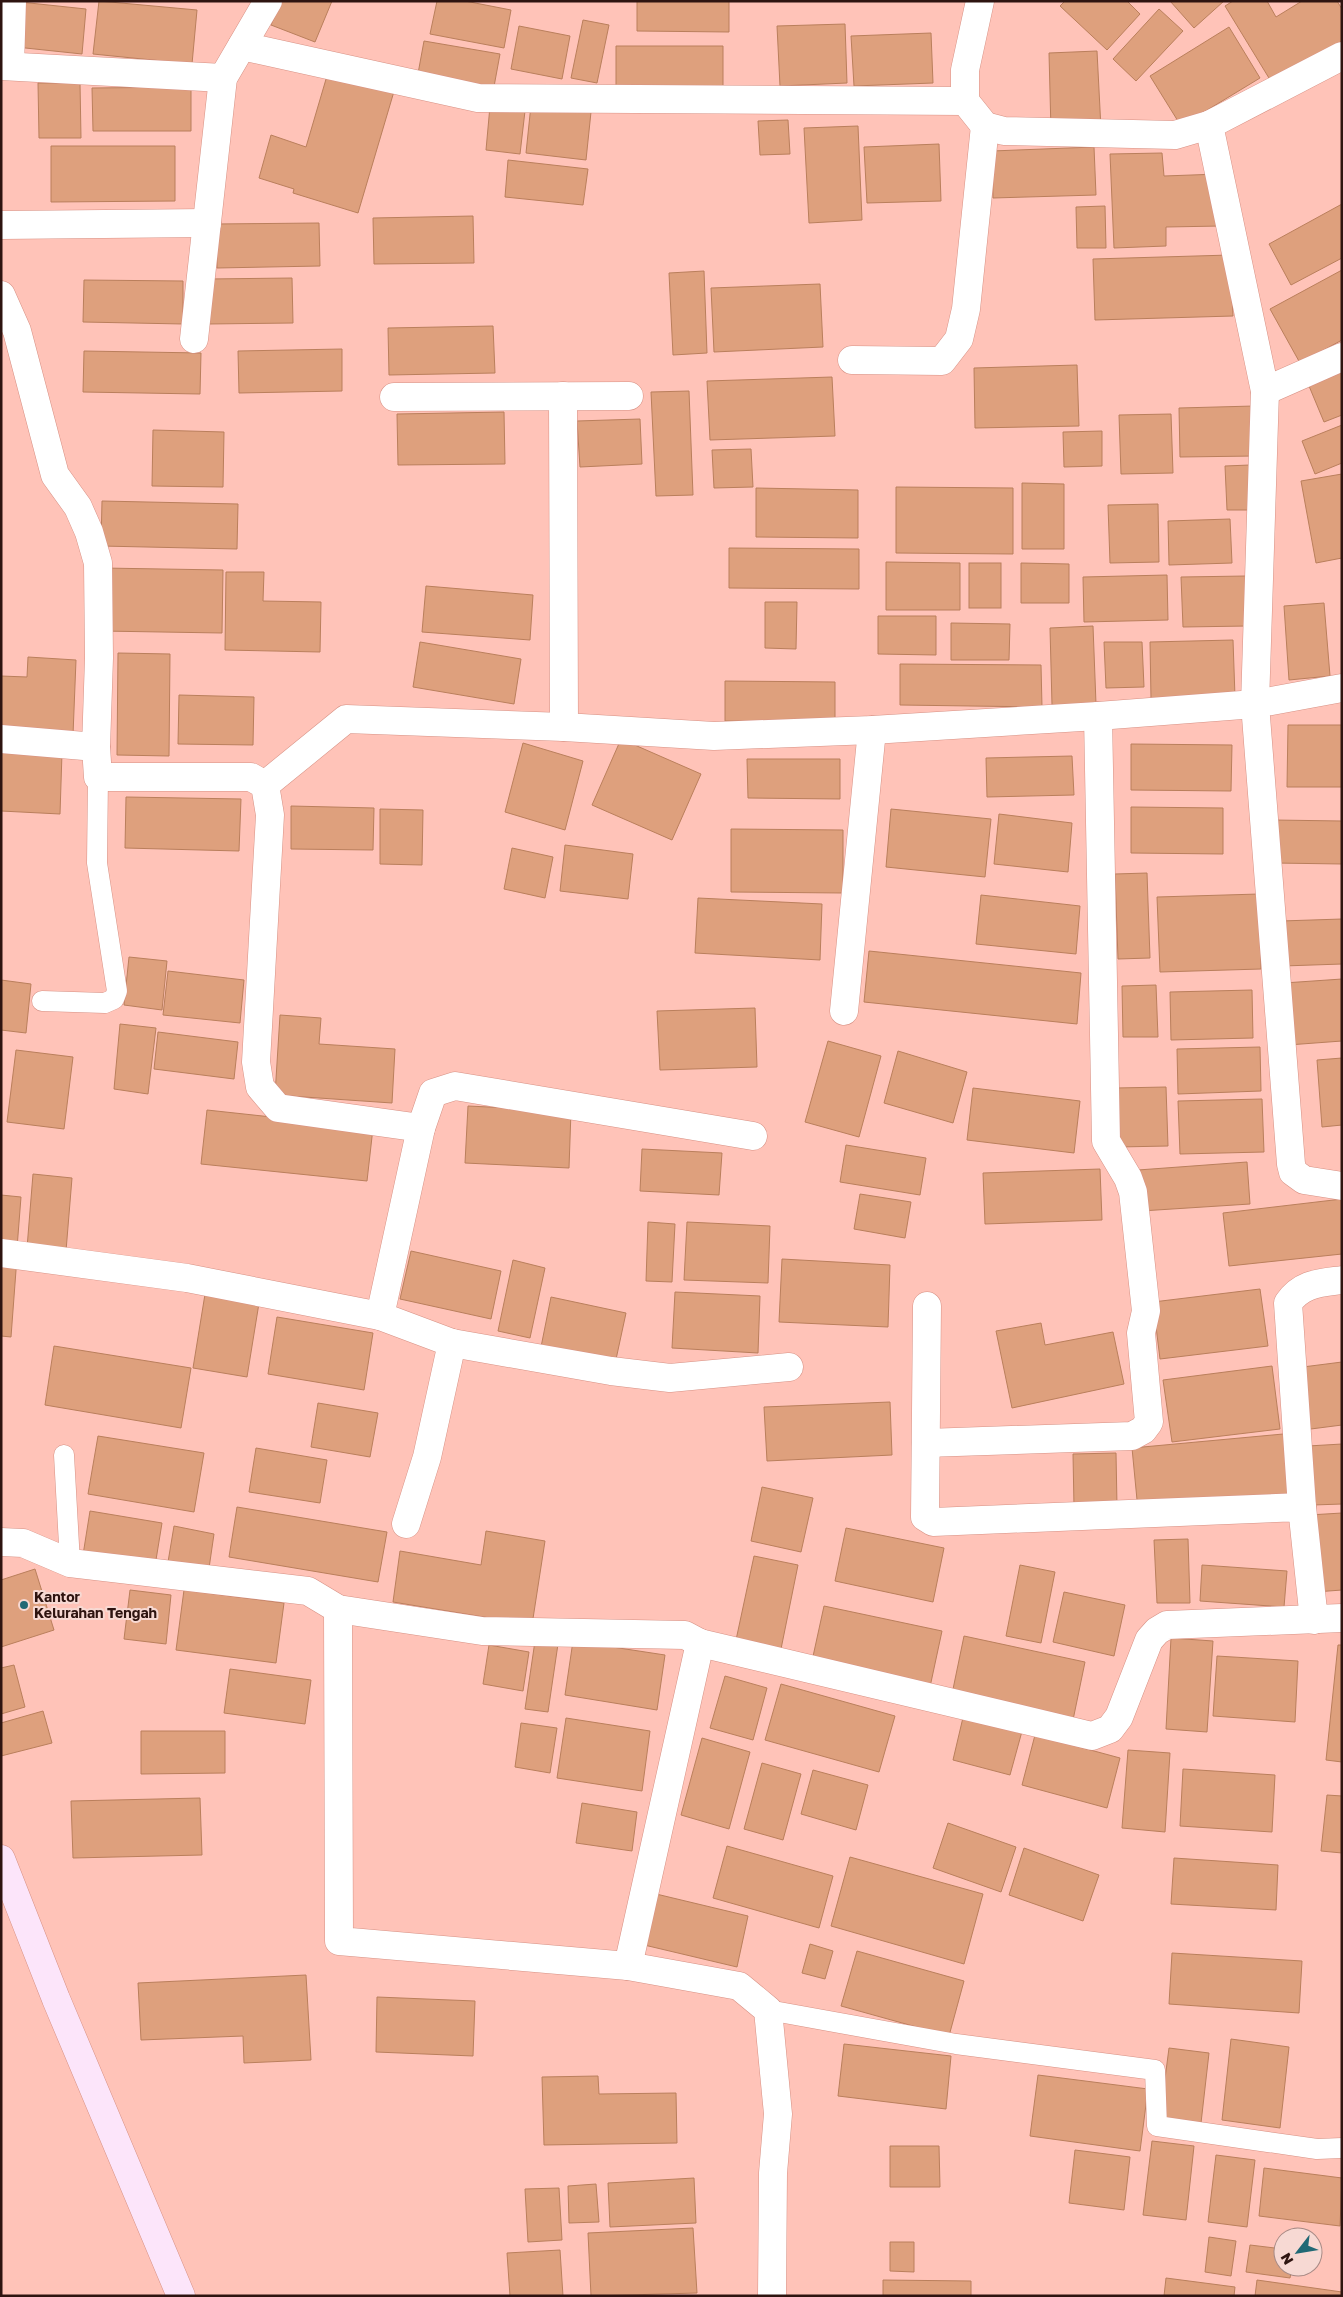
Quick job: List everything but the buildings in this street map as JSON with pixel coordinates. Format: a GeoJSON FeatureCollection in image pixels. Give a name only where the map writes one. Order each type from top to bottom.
{"type":"FeatureCollection","features":[{"type":"Feature","properties":{"kind":"main road"},"geometry":{"type":"LineString","coordinates":[[1,1859],[56,1999],[181,2296]]}},
{"type":"Feature","properties":{"kind":"street"},"geometry":{"type":"LineString","coordinates":[[12,1],[6,66],[223,78]]}},
{"type":"Feature","properties":{"kind":"street"},"geometry":{"type":"LineString","coordinates":[[194,339],[223,78],[268,1]]}},
{"type":"Feature","properties":{"kind":"street"},"geometry":{"type":"LineString","coordinates":[[980,1],[964,70],[965,101],[985,126],[1004,131],[1175,135],[1209,125],[1342,56]]}},
{"type":"Feature","properties":{"kind":"street"},"geometry":{"type":"LineString","coordinates":[[242,46],[478,98],[965,101]]}},
{"type":"Feature","properties":{"kind":"street"},"geometry":{"type":"LineString","coordinates":[[1209,125],[1265,391],[1255,704],[1291,1164],[1293,1172],[1304,1180],[1342,1186]]}},
{"type":"Feature","properties":{"kind":"street"},"geometry":{"type":"LineString","coordinates":[[852,360],[942,360],[960,338],[966,309],[985,126]]}},
{"type":"Feature","properties":{"kind":"street"},"geometry":{"type":"LineString","coordinates":[[1,225],[206,223]]}},
{"type":"Feature","properties":{"kind":"street"},"geometry":{"type":"LineString","coordinates":[[1,295],[17,331],[55,475],[78,507],[89,532],[98,563],[99,658],[96,747],[98,776],[251,777],[265,785]]}},
{"type":"Feature","properties":{"kind":"street"},"geometry":{"type":"LineString","coordinates":[[1265,391],[1342,357]]}},
{"type":"Feature","properties":{"kind":"street"},"geometry":{"type":"LineString","coordinates":[[563,396],[564,727]]}},
{"type":"Feature","properties":{"kind":"street"},"geometry":{"type":"LineString","coordinates":[[394,397],[630,396]]}},
{"type":"Feature","properties":{"kind":"street"},"geometry":{"type":"LineString","coordinates":[[265,785],[346,719],[564,727],[714,736],[872,730],[1255,704],[1342,688]]}},
{"type":"Feature","properties":{"kind":"street"},"geometry":{"type":"LineString","coordinates":[[926,1443],[1132,1436],[1144,1430],[1149,1422],[1141,1333],[1146,1311],[1133,1192],[1128,1178],[1106,1141],[1098,716]]}},
{"type":"Feature","properties":{"kind":"street"},"geometry":{"type":"LineString","coordinates":[[844,1011],[872,730]]}},
{"type":"Feature","properties":{"kind":"street"},"geometry":{"type":"LineString","coordinates":[[1,739],[96,747]]}},
{"type":"Feature","properties":{"kind":"street"},"geometry":{"type":"LineString","coordinates":[[265,785],[270,815],[256,1062],[260,1087],[278,1108],[421,1128]]}},
{"type":"Feature","properties":{"kind":"street"},"geometry":{"type":"LineString","coordinates":[[380,1316],[421,1128],[433,1093],[455,1086],[753,1136]]}},
{"type":"Feature","properties":{"kind":"street"},"geometry":{"type":"LineString","coordinates":[[1,1253],[186,1278],[380,1316],[452,1343],[611,1371],[670,1378],[789,1367]]}},
{"type":"Feature","properties":{"kind":"street"},"geometry":{"type":"LineString","coordinates":[[1314,1620],[1302,1507],[1288,1303],[1295,1293],[1309,1285],[1342,1280]]}},
{"type":"Feature","properties":{"kind":"street"},"geometry":{"type":"LineString","coordinates":[[928,1306],[925,1517],[934,1522],[1302,1507]]}},
{"type":"Feature","properties":{"kind":"street"},"geometry":{"type":"LineString","coordinates":[[406,1524],[427,1457],[452,1343]]}},
{"type":"Feature","properties":{"kind":"street"},"geometry":{"type":"LineString","coordinates":[[1,1542],[24,1543],[70,1562],[308,1590],[338,1609],[482,1632],[685,1635],[700,1643],[1092,1736],[1110,1729],[1119,1717],[1149,1640],[1157,1631],[1167,1625],[1342,1618]]}},
{"type":"Feature","properties":{"kind":"street"},"geometry":{"type":"LineString","coordinates":[[338,1609],[339,1941],[628,1966],[739,1986],[768,2010],[778,2114],[773,2173],[772,2296]]}},
{"type":"Feature","properties":{"kind":"street"},"geometry":{"type":"LineString","coordinates":[[628,1966],[700,1643]]}},
{"type":"Feature","properties":{"kind":"lane"},"geometry":{"type":"LineString","coordinates":[[42,1001],[105,1003],[114,999],[117,990],[98,863],[98,776]]}},
{"type":"Feature","properties":{"kind":"lane"},"geometry":{"type":"LineString","coordinates":[[64,1455],[70,1562]]}},
{"type":"Feature","properties":{"kind":"lane"},"geometry":{"type":"LineString","coordinates":[[768,2010],[956,2044],[1155,2070],[1157,2126],[1317,2149],[1342,2148]]}},
{"type":"Feature","properties":{"kind":"place","name":"Kantor Kelurahan Tengah"},"geometry":{"type":"Point","coordinates":[24,1605]}}]}
